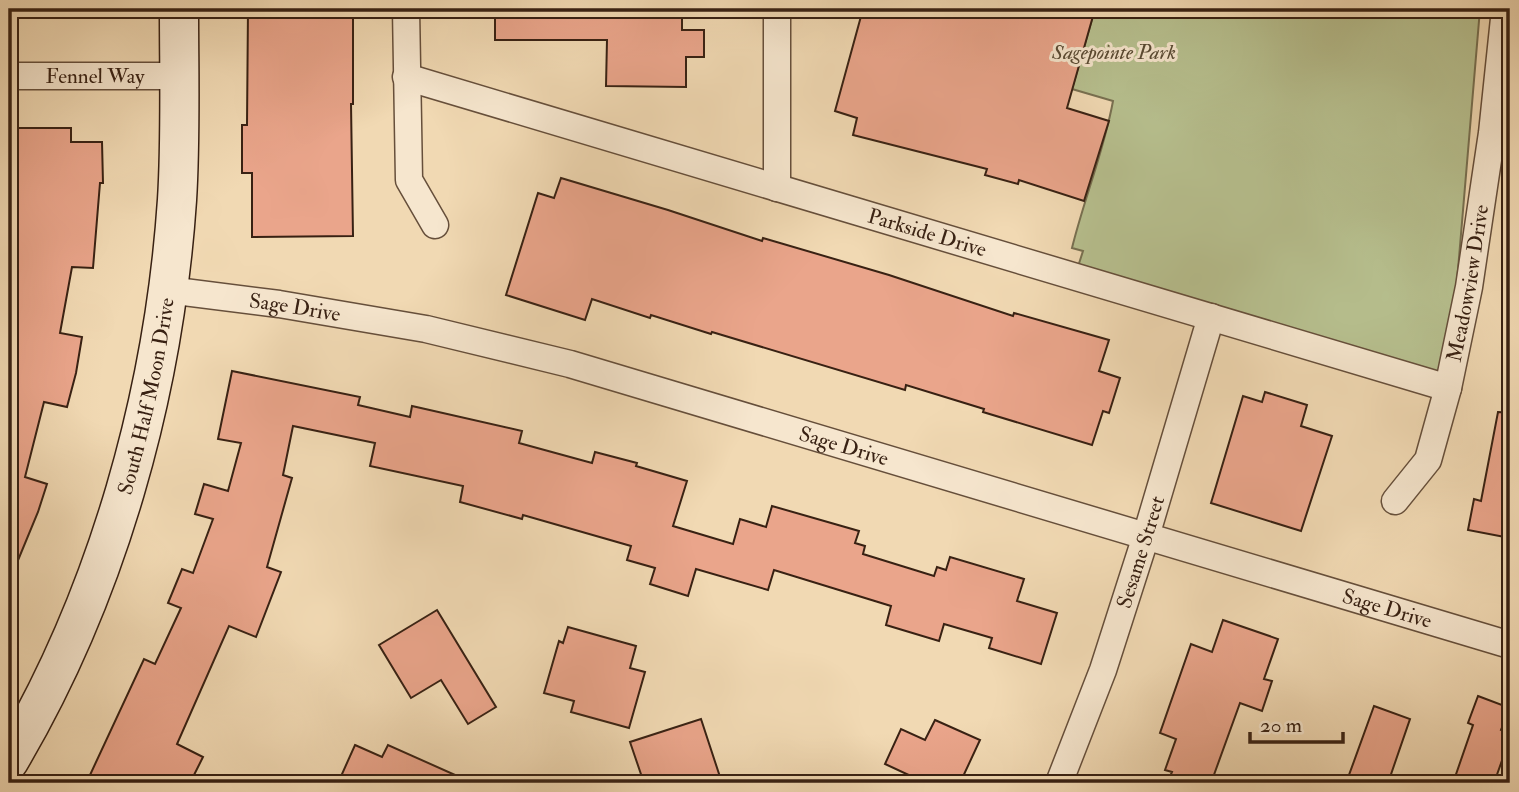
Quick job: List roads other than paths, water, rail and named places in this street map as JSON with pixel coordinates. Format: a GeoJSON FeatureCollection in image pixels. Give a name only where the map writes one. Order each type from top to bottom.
{"type":"FeatureCollection","features":[{"type":"Feature","properties":{"kind":"street","name":"South Half Moon Drive"},"geometry":{"type":"LineString","coordinates":[[9,761],[70,640],[103,556],[137,446],[152,383],[168,290],[177,199],[179,9]]}},
{"type":"Feature","properties":{"kind":"street"},"geometry":{"type":"LineString","coordinates":[[406,9],[409,180],[435,225]]}},
{"type":"Feature","properties":{"kind":"street"},"geometry":{"type":"LineString","coordinates":[[777,9],[777,188]]}},
{"type":"Feature","properties":{"kind":"street","name":"Meadowview Drive"},"geometry":{"type":"LineString","coordinates":[[1395,501],[1428,460],[1448,388],[1469,287],[1492,133],[1505,9]]}},
{"type":"Feature","properties":{"kind":"street","name":"Fennel Way"},"geometry":{"type":"LineString","coordinates":[[9,76],[179,76]]}},
{"type":"Feature","properties":{"kind":"street","name":"Parkside Drive"},"geometry":{"type":"LineString","coordinates":[[406,77],[1448,388]]}},
{"type":"Feature","properties":{"kind":"street","name":"Sage Drive"},"geometry":{"type":"LineString","coordinates":[[168,290],[279,304],[426,329],[570,364],[1510,645]]}},
{"type":"Feature","properties":{"kind":"street","name":"Sesame Street"},"geometry":{"type":"LineString","coordinates":[[1059,783],[1102,670],[1146,536],[1211,317]]}},
{"type":"Feature","properties":{"kind":"park label","name":"Sagepointe Park"},"geometry":{"type":"Point","coordinates":[1114,52]}}]}
